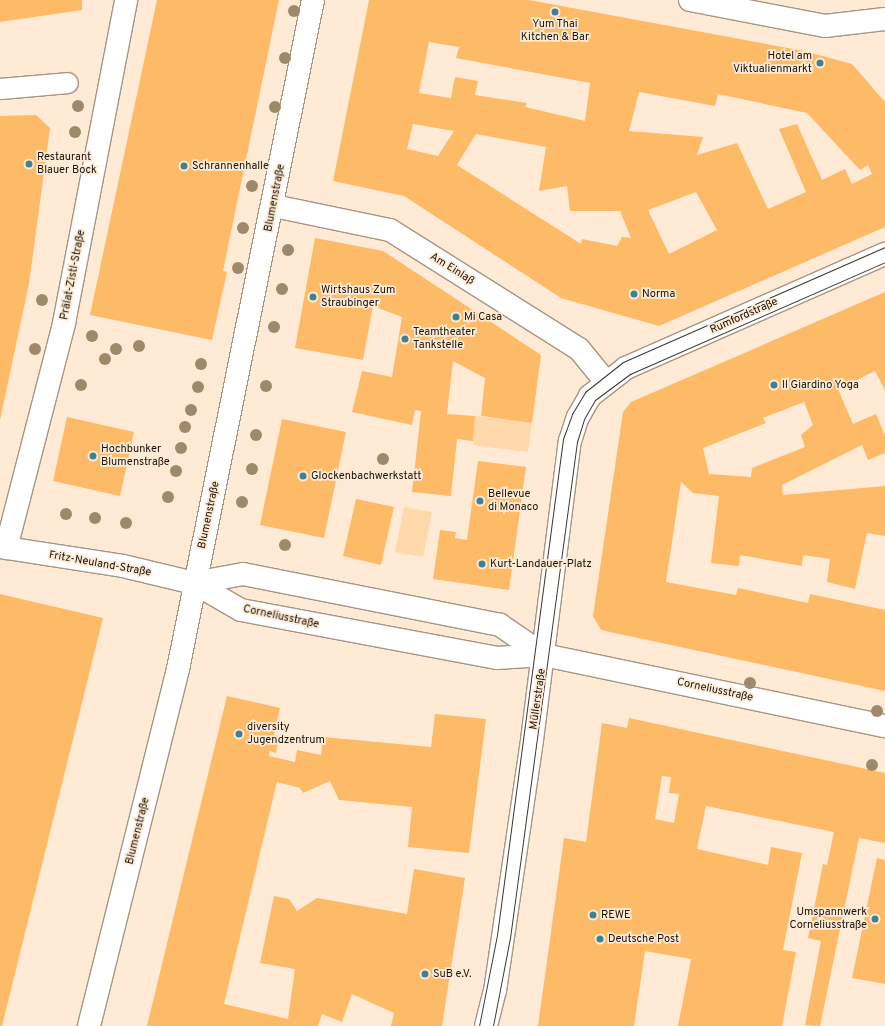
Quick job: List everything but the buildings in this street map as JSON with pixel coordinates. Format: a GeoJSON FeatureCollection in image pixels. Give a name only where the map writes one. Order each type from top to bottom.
{"type":"FeatureCollection","features":[{"type":"Feature","properties":{"kind":"street","name":"Prälat-Zistl-Straße"},"geometry":{"type":"LineString","coordinates":[[3,548],[64,322],[126,0]]}},
{"type":"Feature","properties":{"kind":"street","name":"Blumenstraße"},"geometry":{"type":"LineString","coordinates":[[89,1026],[178,669],[194,583],[274,206],[313,0]]}},
{"type":"Feature","properties":{"kind":"street"},"geometry":{"type":"LineString","coordinates":[[690,0],[825,26],[885,19]]}},
{"type":"Feature","properties":{"kind":"street"},"geometry":{"type":"LineString","coordinates":[[0,89],[68,83]]}},
{"type":"Feature","properties":{"kind":"street","name":"Am Einlaß"},"geometry":{"type":"LineString","coordinates":[[274,206],[390,230],[579,349],[606,382]]}},
{"type":"Feature","properties":{"kind":"street","name":"Rumfordstraße"},"geometry":{"type":"LineString","coordinates":[[606,382],[626,368],[885,254]]}},
{"type":"Feature","properties":{"kind":"street","name":"Müllerstraße"},"geometry":{"type":"LineString","coordinates":[[486,1026],[495,991],[544,655],[570,441],[590,396],[606,382]]}},
{"type":"Feature","properties":{"kind":"street","name":"Fritz-Neuland-Straße"},"geometry":{"type":"LineString","coordinates":[[3,548],[123,566],[194,583]]}},
{"type":"Feature","properties":{"kind":"street","name":"Corneliusstraße"},"geometry":{"type":"LineString","coordinates":[[194,583],[243,574],[500,625],[544,655]]}},
{"type":"Feature","properties":{"kind":"street","name":"Corneliusstraße"},"geometry":{"type":"LineString","coordinates":[[194,583],[249,611],[497,658],[544,655],[885,726]]}},
{"type":"Feature","properties":{"kind":"shaded area"},"geometry":{"type":"Polygon","coordinates":[[[475,416],[532,423],[528,452],[473,445],[475,416]]]}},
{"type":"Feature","properties":{"kind":"shaded area"},"geometry":{"type":"Polygon","coordinates":[[[404,507],[432,512],[423,557],[395,552],[404,507]]]}},
{"type":"Feature","properties":{"kind":"tram line"},"geometry":{"type":"LineString","coordinates":[[479,1026],[497,935],[563,439],[572,414],[585,392],[623,362],[885,247]]}},
{"type":"Feature","properties":{"kind":"tram line"},"geometry":{"type":"LineString","coordinates":[[493,1026],[510,938],[577,442],[584,419],[595,400],[630,374],[885,262]]}},
{"type":"Feature","properties":{"kind":"place","name":"Yum Thai Kitchen & Bar"},"geometry":{"type":"Point","coordinates":[555,12]}},
{"type":"Feature","properties":{"kind":"place","name":"Hotel am Viktualienmarkt"},"geometry":{"type":"Point","coordinates":[820,63]}},
{"type":"Feature","properties":{"kind":"place","name":"Restaurant Blauer Bock"},"geometry":{"type":"Point","coordinates":[29,164]}},
{"type":"Feature","properties":{"kind":"place","name":"Schrannenhalle"},"geometry":{"type":"Point","coordinates":[184,166]}},
{"type":"Feature","properties":{"kind":"place","name":"Norma"},"geometry":{"type":"Point","coordinates":[634,294]}},
{"type":"Feature","properties":{"kind":"place","name":"Wirtshaus Zum Straubinger"},"geometry":{"type":"Point","coordinates":[313,297]}},
{"type":"Feature","properties":{"kind":"place","name":"Mi Casa"},"geometry":{"type":"Point","coordinates":[456,317]}},
{"type":"Feature","properties":{"kind":"place","name":"Teamtheater Tankstelle"},"geometry":{"type":"Point","coordinates":[405,339]}},
{"type":"Feature","properties":{"kind":"place","name":"Il Giardino Yoga"},"geometry":{"type":"Point","coordinates":[774,385]}},
{"type":"Feature","properties":{"kind":"place","name":"Hochbunker Blumenstraße"},"geometry":{"type":"Point","coordinates":[93,456]}},
{"type":"Feature","properties":{"kind":"place","name":"Glockenbachwerkstatt"},"geometry":{"type":"Point","coordinates":[303,476]}},
{"type":"Feature","properties":{"kind":"place","name":"Bellevue di Monaco"},"geometry":{"type":"Point","coordinates":[480,501]}},
{"type":"Feature","properties":{"kind":"place","name":"Kurt-Landauer-Platz"},"geometry":{"type":"Point","coordinates":[482,564]}},
{"type":"Feature","properties":{"kind":"place","name":"diversity Jugendzentrum"},"geometry":{"type":"Point","coordinates":[239,734]}},
{"type":"Feature","properties":{"kind":"place","name":"REWE"},"geometry":{"type":"Point","coordinates":[593,915]}},
{"type":"Feature","properties":{"kind":"place","name":"Umspannwerk Corneliusstraße"},"geometry":{"type":"Point","coordinates":[875,919]}},
{"type":"Feature","properties":{"kind":"place","name":"Deutsche Post"},"geometry":{"type":"Point","coordinates":[600,939]}},
{"type":"Feature","properties":{"kind":"place","name":"SuB e.V."},"geometry":{"type":"Point","coordinates":[425,974]}}]}
